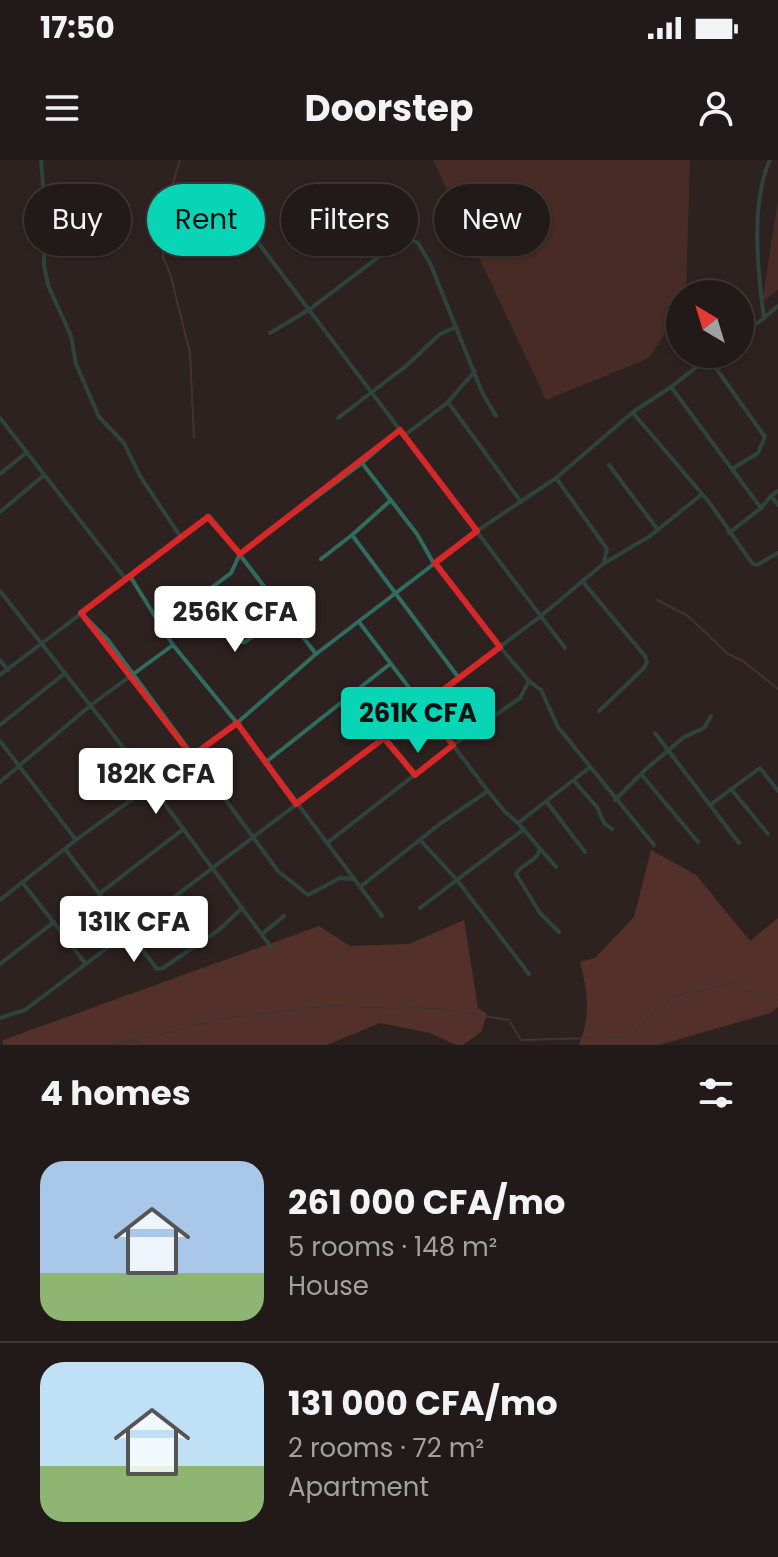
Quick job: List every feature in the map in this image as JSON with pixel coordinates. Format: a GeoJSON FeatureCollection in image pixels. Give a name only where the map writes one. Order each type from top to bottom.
{"type":"FeatureCollection","features":[{"type":"Feature","properties":{"kind":"street"},"geometry":{"type":"LineString","coordinates":[[41,160],[45,213],[44,265],[48,285],[71,336],[76,364],[99,417],[124,443],[140,476],[180,537]]}},
{"type":"Feature","properties":{"kind":"street"},"geometry":{"type":"LineString","coordinates":[[764,318],[759,286],[758,242],[760,194],[770,160]]}},
{"type":"Feature","properties":{"kind":"street"},"geometry":{"type":"LineString","coordinates":[[270,333],[310,309],[405,237],[418,243],[430,263],[496,416]]}},
{"type":"Feature","properties":{"kind":"street"},"geometry":{"type":"LineString","coordinates":[[265,251],[565,648]]}},
{"type":"Feature","properties":{"kind":"street"},"geometry":{"type":"LineString","coordinates":[[754,326],[778,306]]}},
{"type":"Feature","properties":{"kind":"street"},"geometry":{"type":"LineString","coordinates":[[338,418],[406,366],[440,334],[456,327]]}},
{"type":"Feature","properties":{"kind":"street"},"geometry":{"type":"LineString","coordinates":[[0,891],[2,898],[237,723],[316,654],[477,531],[556,478],[633,412],[695,368]]}},
{"type":"Feature","properties":{"kind":"street"},"geometry":{"type":"LineString","coordinates":[[718,368],[765,437],[758,453],[732,469]]}},
{"type":"Feature","properties":{"kind":"street"},"geometry":{"type":"LineString","coordinates":[[405,435],[448,402],[475,371]]}},
{"type":"Feature","properties":{"kind":"street"},"geometry":{"type":"LineString","coordinates":[[671,387],[761,508]]}},
{"type":"Feature","properties":{"kind":"street"},"geometry":{"type":"LineString","coordinates":[[448,402],[521,502]]}},
{"type":"Feature","properties":{"kind":"street"},"geometry":{"type":"LineString","coordinates":[[633,412],[755,565],[778,553]]}},
{"type":"Feature","properties":{"kind":"street"},"geometry":{"type":"LineString","coordinates":[[0,418],[128,577],[173,645],[237,723],[382,916]]}},
{"type":"Feature","properties":{"kind":"street"},"geometry":{"type":"LineString","coordinates":[[161,626],[231,573],[240,554],[362,463],[400,430]]}},
{"type":"Feature","properties":{"kind":"street"},"geometry":{"type":"LineString","coordinates":[[0,474],[27,452]]}},
{"type":"Feature","properties":{"kind":"street"},"geometry":{"type":"LineString","coordinates":[[362,463],[500,647],[529,681],[541,690],[558,727],[589,768],[654,845]]}},
{"type":"Feature","properties":{"kind":"street"},"geometry":{"type":"LineString","coordinates":[[609,465],[658,530]]}},
{"type":"Feature","properties":{"kind":"street"},"geometry":{"type":"LineString","coordinates":[[0,512],[44,474]]}},
{"type":"Feature","properties":{"kind":"street"},"geometry":{"type":"LineString","coordinates":[[556,478],[607,549],[603,564]]}},
{"type":"Feature","properties":{"kind":"street"},"geometry":{"type":"LineString","coordinates":[[729,533],[778,491]]}},
{"type":"Feature","properties":{"kind":"street"},"geometry":{"type":"LineString","coordinates":[[419,702],[434,696],[541,616],[603,564],[658,530],[701,495]]}},
{"type":"Feature","properties":{"kind":"street"},"geometry":{"type":"LineString","coordinates":[[771,496],[778,505]]}},
{"type":"Feature","properties":{"kind":"street"},"geometry":{"type":"LineString","coordinates":[[321,559],[390,501]]}},
{"type":"Feature","properties":{"kind":"street"},"geometry":{"type":"LineString","coordinates":[[0,675],[210,516],[316,654]]}},
{"type":"Feature","properties":{"kind":"street"},"geometry":{"type":"LineString","coordinates":[[352,535],[458,677]]}},
{"type":"Feature","properties":{"kind":"street"},"geometry":{"type":"LineString","coordinates":[[582,581],[647,662],[599,711]]}},
{"type":"Feature","properties":{"kind":"street"},"geometry":{"type":"LineString","coordinates":[[0,591],[91,705],[271,947]]}},
{"type":"Feature","properties":{"kind":"street"},"geometry":{"type":"LineString","coordinates":[[203,593],[242,642],[285,612]]}},
{"type":"Feature","properties":{"kind":"street"},"geometry":{"type":"LineString","coordinates":[[81,613],[108,640],[278,871],[308,895],[340,878],[354,879]]}},
{"type":"Feature","properties":{"kind":"street"},"geometry":{"type":"LineString","coordinates":[[359,622],[488,791],[556,867]]}},
{"type":"Feature","properties":{"kind":"street"},"geometry":{"type":"LineString","coordinates":[[0,782],[91,705],[173,645]]}},
{"type":"Feature","properties":{"kind":"street"},"geometry":{"type":"LineString","coordinates":[[0,660],[8,670]]}},
{"type":"Feature","properties":{"kind":"street"},"geometry":{"type":"LineString","coordinates":[[265,763],[390,664]]}},
{"type":"Feature","properties":{"kind":"street"},"geometry":{"type":"LineString","coordinates":[[0,725],[65,673]]}},
{"type":"Feature","properties":{"kind":"street"},"geometry":{"type":"LineString","coordinates":[[327,843],[453,745],[520,698],[529,681]]}},
{"type":"Feature","properties":{"kind":"street"},"geometry":{"type":"LineString","coordinates":[[350,694],[415,775]]}},
{"type":"Feature","properties":{"kind":"street"},"geometry":{"type":"LineString","coordinates":[[615,800],[668,750],[687,735],[704,728],[711,716]]}},
{"type":"Feature","properties":{"kind":"street"},"geometry":{"type":"LineString","coordinates":[[655,733],[739,843]]}},
{"type":"Feature","properties":{"kind":"street"},"geometry":{"type":"LineString","coordinates":[[0,1018],[25,1010],[384,738]]}},
{"type":"Feature","properties":{"kind":"street"},"geometry":{"type":"LineString","coordinates":[[0,741],[76,840]]}},
{"type":"Feature","properties":{"kind":"street"},"geometry":{"type":"LineString","coordinates":[[518,823],[589,768]]}},
{"type":"Feature","properties":{"kind":"street"},"geometry":{"type":"LineString","coordinates":[[710,805],[760,768],[778,791]]}},
{"type":"Feature","properties":{"kind":"street"},"geometry":{"type":"LineString","coordinates":[[641,774],[698,842]]}},
{"type":"Feature","properties":{"kind":"street"},"geometry":{"type":"LineString","coordinates":[[574,781],[597,807],[604,823],[612,829]]}},
{"type":"Feature","properties":{"kind":"street"},"geometry":{"type":"LineString","coordinates":[[731,789],[768,834]]}},
{"type":"Feature","properties":{"kind":"street"},"geometry":{"type":"LineString","coordinates":[[360,887],[441,823],[488,791]]}},
{"type":"Feature","properties":{"kind":"street"},"geometry":{"type":"LineString","coordinates":[[546,801],[585,852]]}},
{"type":"Feature","properties":{"kind":"street"},"geometry":{"type":"LineString","coordinates":[[420,908],[524,829]]}},
{"type":"Feature","properties":{"kind":"street"},"geometry":{"type":"LineString","coordinates":[[99,894],[182,830]]}},
{"type":"Feature","properties":{"kind":"street"},"geometry":{"type":"LineString","coordinates":[[421,841],[457,880],[529,974]]}},
{"type":"Feature","properties":{"kind":"street"},"geometry":{"type":"LineString","coordinates":[[65,849],[126,932],[159,970],[220,929],[243,908]]}},
{"type":"Feature","properties":{"kind":"street"},"geometry":{"type":"LineString","coordinates":[[540,849],[537,857],[516,874],[540,913],[559,932]]}},
{"type":"Feature","properties":{"kind":"street"},"geometry":{"type":"LineString","coordinates":[[22,882],[85,963]]}},
{"type":"Feature","properties":{"kind":"street"},"geometry":{"type":"LineString","coordinates":[[262,934],[284,916]]}},
{"type":"Feature","properties":{"kind":"street"},"geometry":{"type":"LineString","coordinates":[[0,964],[54,922]]}},
{"type":"Feature","properties":{"kind":"highlighted area"},"geometry":{"type":"Polygon","coordinates":[[[400,430],[477,531],[435,563],[500,647],[422,706],[453,745],[415,775],[384,738],[296,804],[237,723],[192,756],[81,613],[208,517],[240,554],[400,430]]]}},
{"type":"Feature","properties":{"kind":"shaded area"},"geometry":{"type":"Polygon","coordinates":[[[433,160],[690,160],[686,280],[666,280],[666,332],[649,358],[546,400],[478,256],[550,256],[550,184],[444,184],[433,160]]]}},
{"type":"Feature","properties":{"kind":"shaded area"},"geometry":{"type":"Polygon","coordinates":[[[778,200],[778,290],[762,302],[778,200]]]}},
{"type":"Feature","properties":{"kind":"shaded area"},"geometry":{"type":"Polygon","coordinates":[[[651,850],[696,875],[750,941],[778,918],[778,1007],[770,1013],[659,1045],[579,1045],[587,1004],[580,962],[595,958],[634,917],[651,850]]]}},
{"type":"Feature","properties":{"kind":"shaded area"},"geometry":{"type":"Polygon","coordinates":[[[464,920],[478,1008],[487,1014],[481,1032],[463,1045],[430,1033],[380,1023],[327,1045],[3,1045],[3,1040],[319,926],[350,946],[409,944],[464,920]]]}},
{"type":"Feature","properties":{"kind":"waterway"},"geometry":{"type":"LineString","coordinates":[[180,160],[166,205],[163,257],[170,273],[190,353],[194,438]]}},
{"type":"Feature","properties":{"kind":"waterway"},"geometry":{"type":"LineString","coordinates":[[657,600],[688,616],[728,654],[743,661],[778,689]]}},
{"type":"Feature","properties":{"kind":"waterway"},"geometry":{"type":"LineString","coordinates":[[109,1045],[225,1018],[328,1006],[440,1009],[509,1020],[521,1040],[629,1037],[673,996],[732,984],[747,991],[778,995]]}}]}
